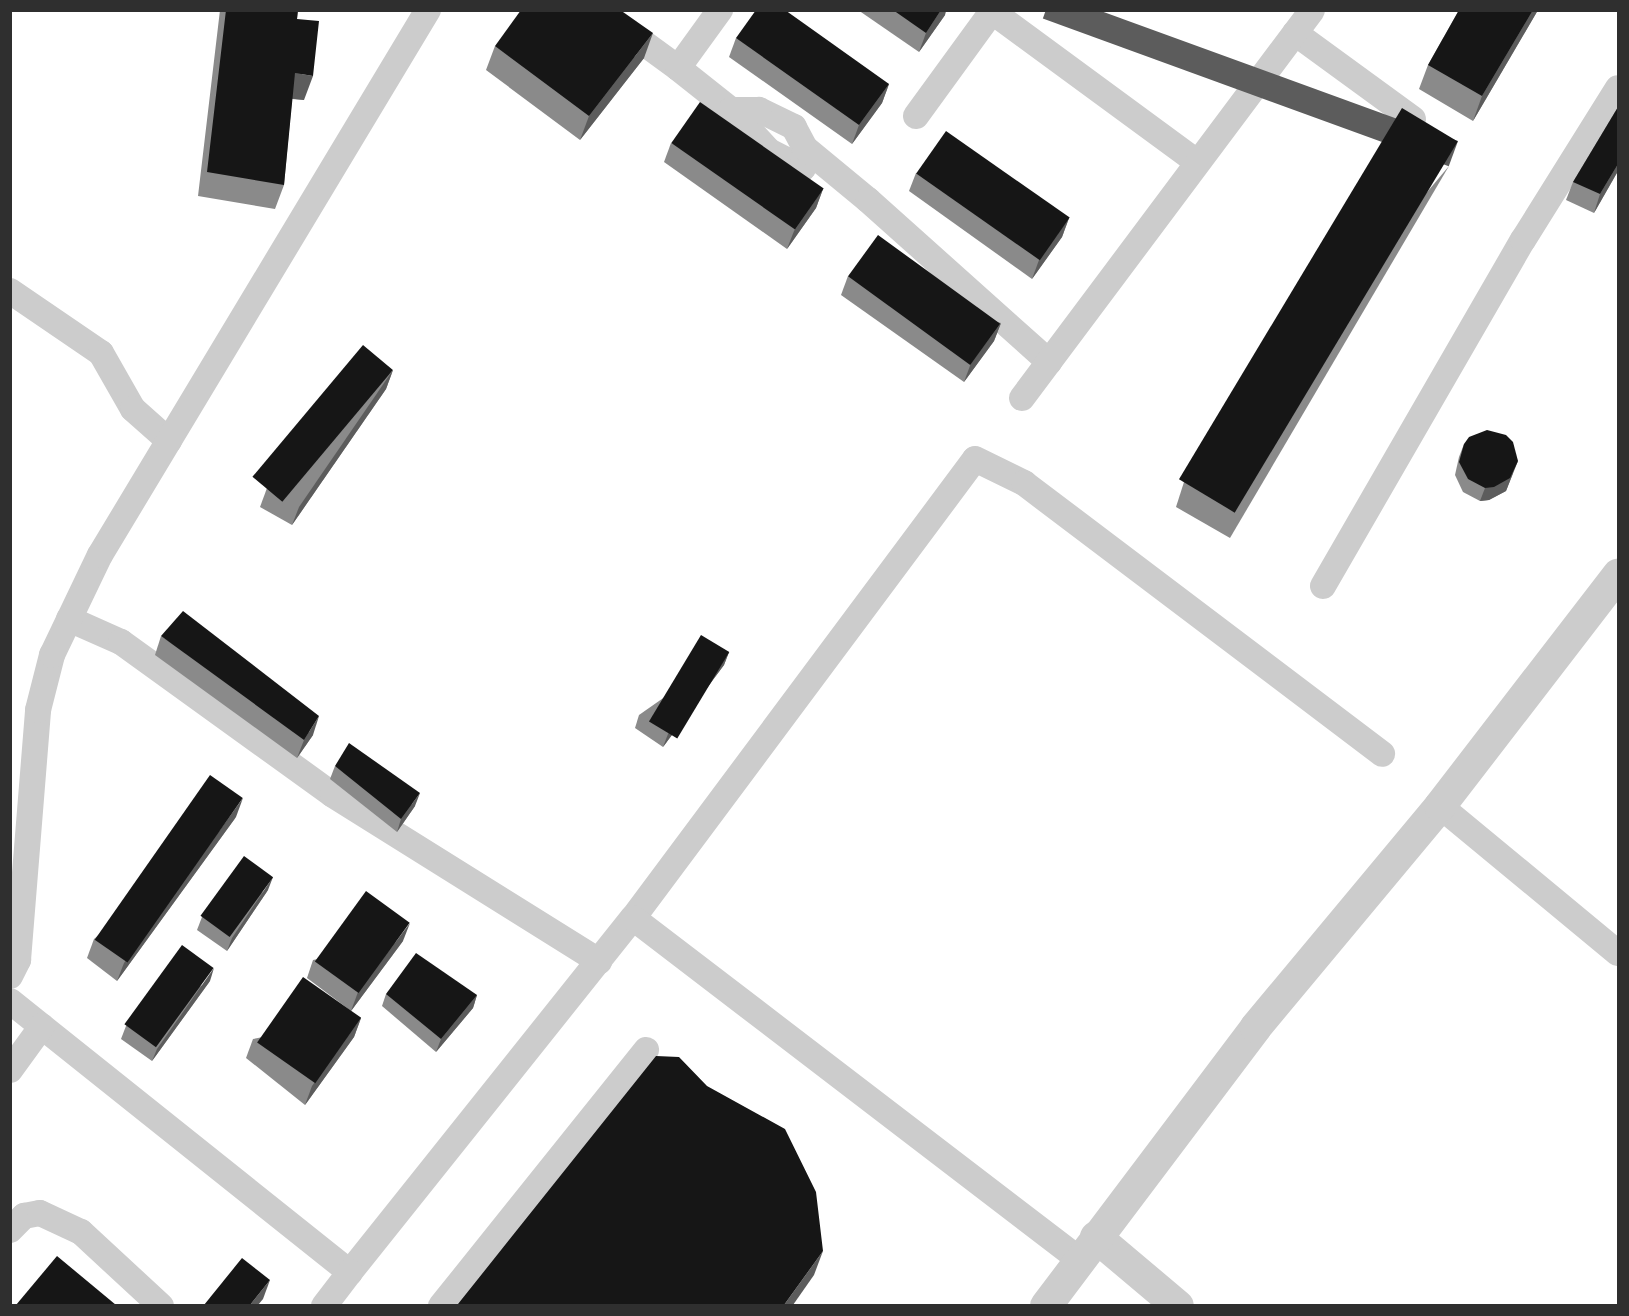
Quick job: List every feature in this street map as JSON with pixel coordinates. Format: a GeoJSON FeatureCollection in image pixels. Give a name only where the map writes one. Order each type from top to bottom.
{"type":"FeatureCollection","features":[{"type":"Feature","properties":{"kind":"street"},"geometry":{"type":"LineString","coordinates":[[10,976],[18,960],[38,710],[52,655],[100,555],[428,10]]}},
{"type":"Feature","properties":{"kind":"street"},"geometry":{"type":"LineString","coordinates":[[590,10],[618,16],[731,110],[759,110],[794,127],[806,148],[868,200],[1049,362]]}},
{"type":"Feature","properties":{"kind":"street"},"geometry":{"type":"LineString","coordinates":[[678,68],[720,10]]}},
{"type":"Feature","properties":{"kind":"street"},"geometry":{"type":"LineString","coordinates":[[1022,398],[1311,10]]}},
{"type":"Feature","properties":{"kind":"street"},"geometry":{"type":"LineString","coordinates":[[916,116],[992,11],[1197,162]]}},
{"type":"Feature","properties":{"kind":"street"},"geometry":{"type":"LineString","coordinates":[[1296,33],[1413,119]]}},
{"type":"Feature","properties":{"kind":"street"},"geometry":{"type":"LineString","coordinates":[[1323,586],[1523,240],[1618,88]]}},
{"type":"Feature","properties":{"kind":"street"},"geometry":{"type":"LineString","coordinates":[[10,291],[101,353],[133,409],[169,441]]}},
{"type":"Feature","properties":{"kind":"street"},"geometry":{"type":"LineString","coordinates":[[327,1304],[350,1272],[633,918],[975,459],[1023,483],[1382,754]]}},
{"type":"Feature","properties":{"kind":"street"},"geometry":{"type":"LineString","coordinates":[[1046,1305],[1256,1027],[1440,806],[1618,575]]}},
{"type":"Feature","properties":{"kind":"street"},"geometry":{"type":"LineString","coordinates":[[69,619],[121,642],[333,795],[599,961]]}},
{"type":"Feature","properties":{"kind":"street"},"geometry":{"type":"LineString","coordinates":[[1440,806],[1618,953]]}},
{"type":"Feature","properties":{"kind":"street"},"geometry":{"type":"LineString","coordinates":[[633,918],[1088,1249],[1178,1305]]}},
{"type":"Feature","properties":{"kind":"street"},"geometry":{"type":"LineString","coordinates":[[10,1001],[350,1272]]}},
{"type":"Feature","properties":{"kind":"street"},"geometry":{"type":"LineString","coordinates":[[10,1070],[42,1026]]}},
{"type":"Feature","properties":{"kind":"street"},"geometry":{"type":"LineString","coordinates":[[441,1305],[646,1050]]}},
{"type":"Feature","properties":{"kind":"street"},"geometry":{"type":"LineString","coordinates":[[10,1230],[24,1216],[40,1214],[81,1232],[161,1305]]}},
{"type":"Feature","properties":{"kind":"building"},"geometry":{"type":"Polygon","coordinates":[[[226,10],[298,10],[297,19],[319,21],[313,76],[295,73],[284,185],[207,172],[226,10]]]}},
{"type":"Feature","properties":{"kind":"building"},"geometry":{"type":"Polygon","coordinates":[[[521,10],[620,10],[653,33],[589,116],[495,46],[521,10]]]}},
{"type":"Feature","properties":{"kind":"building"},"geometry":{"type":"Polygon","coordinates":[[[756,10],[785,10],[889,84],[859,125],[736,38],[756,10]]]}},
{"type":"Feature","properties":{"kind":"building"},"geometry":{"type":"Polygon","coordinates":[[[893,10],[941,10],[926,33],[893,10]]]}},
{"type":"Feature","properties":{"kind":"building"},"geometry":{"type":"Polygon","coordinates":[[[1459,10],[1533,10],[1482,96],[1428,65],[1459,10]]]}},
{"type":"Feature","properties":{"kind":"building"},"geometry":{"type":"Polygon","coordinates":[[[700,102],[824,189],[795,230],[671,143],[700,102]]]}},
{"type":"Feature","properties":{"kind":"building"},"geometry":{"type":"Polygon","coordinates":[[[1618,107],[1618,164],[1600,194],[1573,182],[1618,107]]]}},
{"type":"Feature","properties":{"kind":"building"},"geometry":{"type":"Polygon","coordinates":[[[1402,108],[1458,141],[1235,513],[1179,479],[1402,108]]]}},
{"type":"Feature","properties":{"kind":"building"},"geometry":{"type":"Polygon","coordinates":[[[946,131],[1070,218],[1040,260],[916,174],[946,131]]]}},
{"type":"Feature","properties":{"kind":"building"},"geometry":{"type":"Polygon","coordinates":[[[878,235],[1000,324],[970,365],[848,276],[878,235]]]}},
{"type":"Feature","properties":{"kind":"building"},"geometry":{"type":"Polygon","coordinates":[[[363,345],[393,370],[282,502],[252,477],[363,345]]]}},
{"type":"Feature","properties":{"kind":"building"},"geometry":{"type":"Polygon","coordinates":[[[1487,430],[1506,435],[1513,442],[1518,461],[1510,478],[1494,487],[1485,488],[1468,479],[1459,462],[1464,444],[1469,437],[1487,430]]]}},
{"type":"Feature","properties":{"kind":"building"},"geometry":{"type":"Polygon","coordinates":[[[183,611],[319,716],[304,740],[161,636],[183,611]]]}},
{"type":"Feature","properties":{"kind":"building"},"geometry":{"type":"Polygon","coordinates":[[[701,635],[729,652],[677,739],[649,722],[701,635]]]}},
{"type":"Feature","properties":{"kind":"building"},"geometry":{"type":"Polygon","coordinates":[[[349,743],[420,793],[401,819],[335,766],[349,743]]]}},
{"type":"Feature","properties":{"kind":"building"},"geometry":{"type":"Polygon","coordinates":[[[210,775],[243,798],[127,963],[95,940],[210,775]]]}},
{"type":"Feature","properties":{"kind":"building"},"geometry":{"type":"Polygon","coordinates":[[[244,856],[273,877],[230,937],[201,916],[244,856]]]}},
{"type":"Feature","properties":{"kind":"building"},"geometry":{"type":"Polygon","coordinates":[[[366,891],[410,923],[359,993],[315,961],[366,891]]]}},
{"type":"Feature","properties":{"kind":"building"},"geometry":{"type":"Polygon","coordinates":[[[182,945],[214,968],[156,1047],[124,1024],[182,945]]]}},
{"type":"Feature","properties":{"kind":"building"},"geometry":{"type":"Polygon","coordinates":[[[416,953],[477,995],[441,1039],[386,994],[416,953]]]}},
{"type":"Feature","properties":{"kind":"building"},"geometry":{"type":"Polygon","coordinates":[[[303,977],[361,1018],[315,1083],[257,1043],[303,977]]]}},
{"type":"Feature","properties":{"kind":"building"},"geometry":{"type":"Polygon","coordinates":[[[656,1056],[679,1057],[707,1086],[785,1129],[816,1192],[823,1251],[784,1305],[458,1305],[458,1304],[656,1056]]]}},
{"type":"Feature","properties":{"kind":"building"},"geometry":{"type":"Polygon","coordinates":[[[57,1256],[116,1305],[16,1305],[57,1256]]]}},
{"type":"Feature","properties":{"kind":"building"},"geometry":{"type":"Polygon","coordinates":[[[242,1258],[270,1280],[250,1305],[204,1305],[242,1258]]]}}]}
